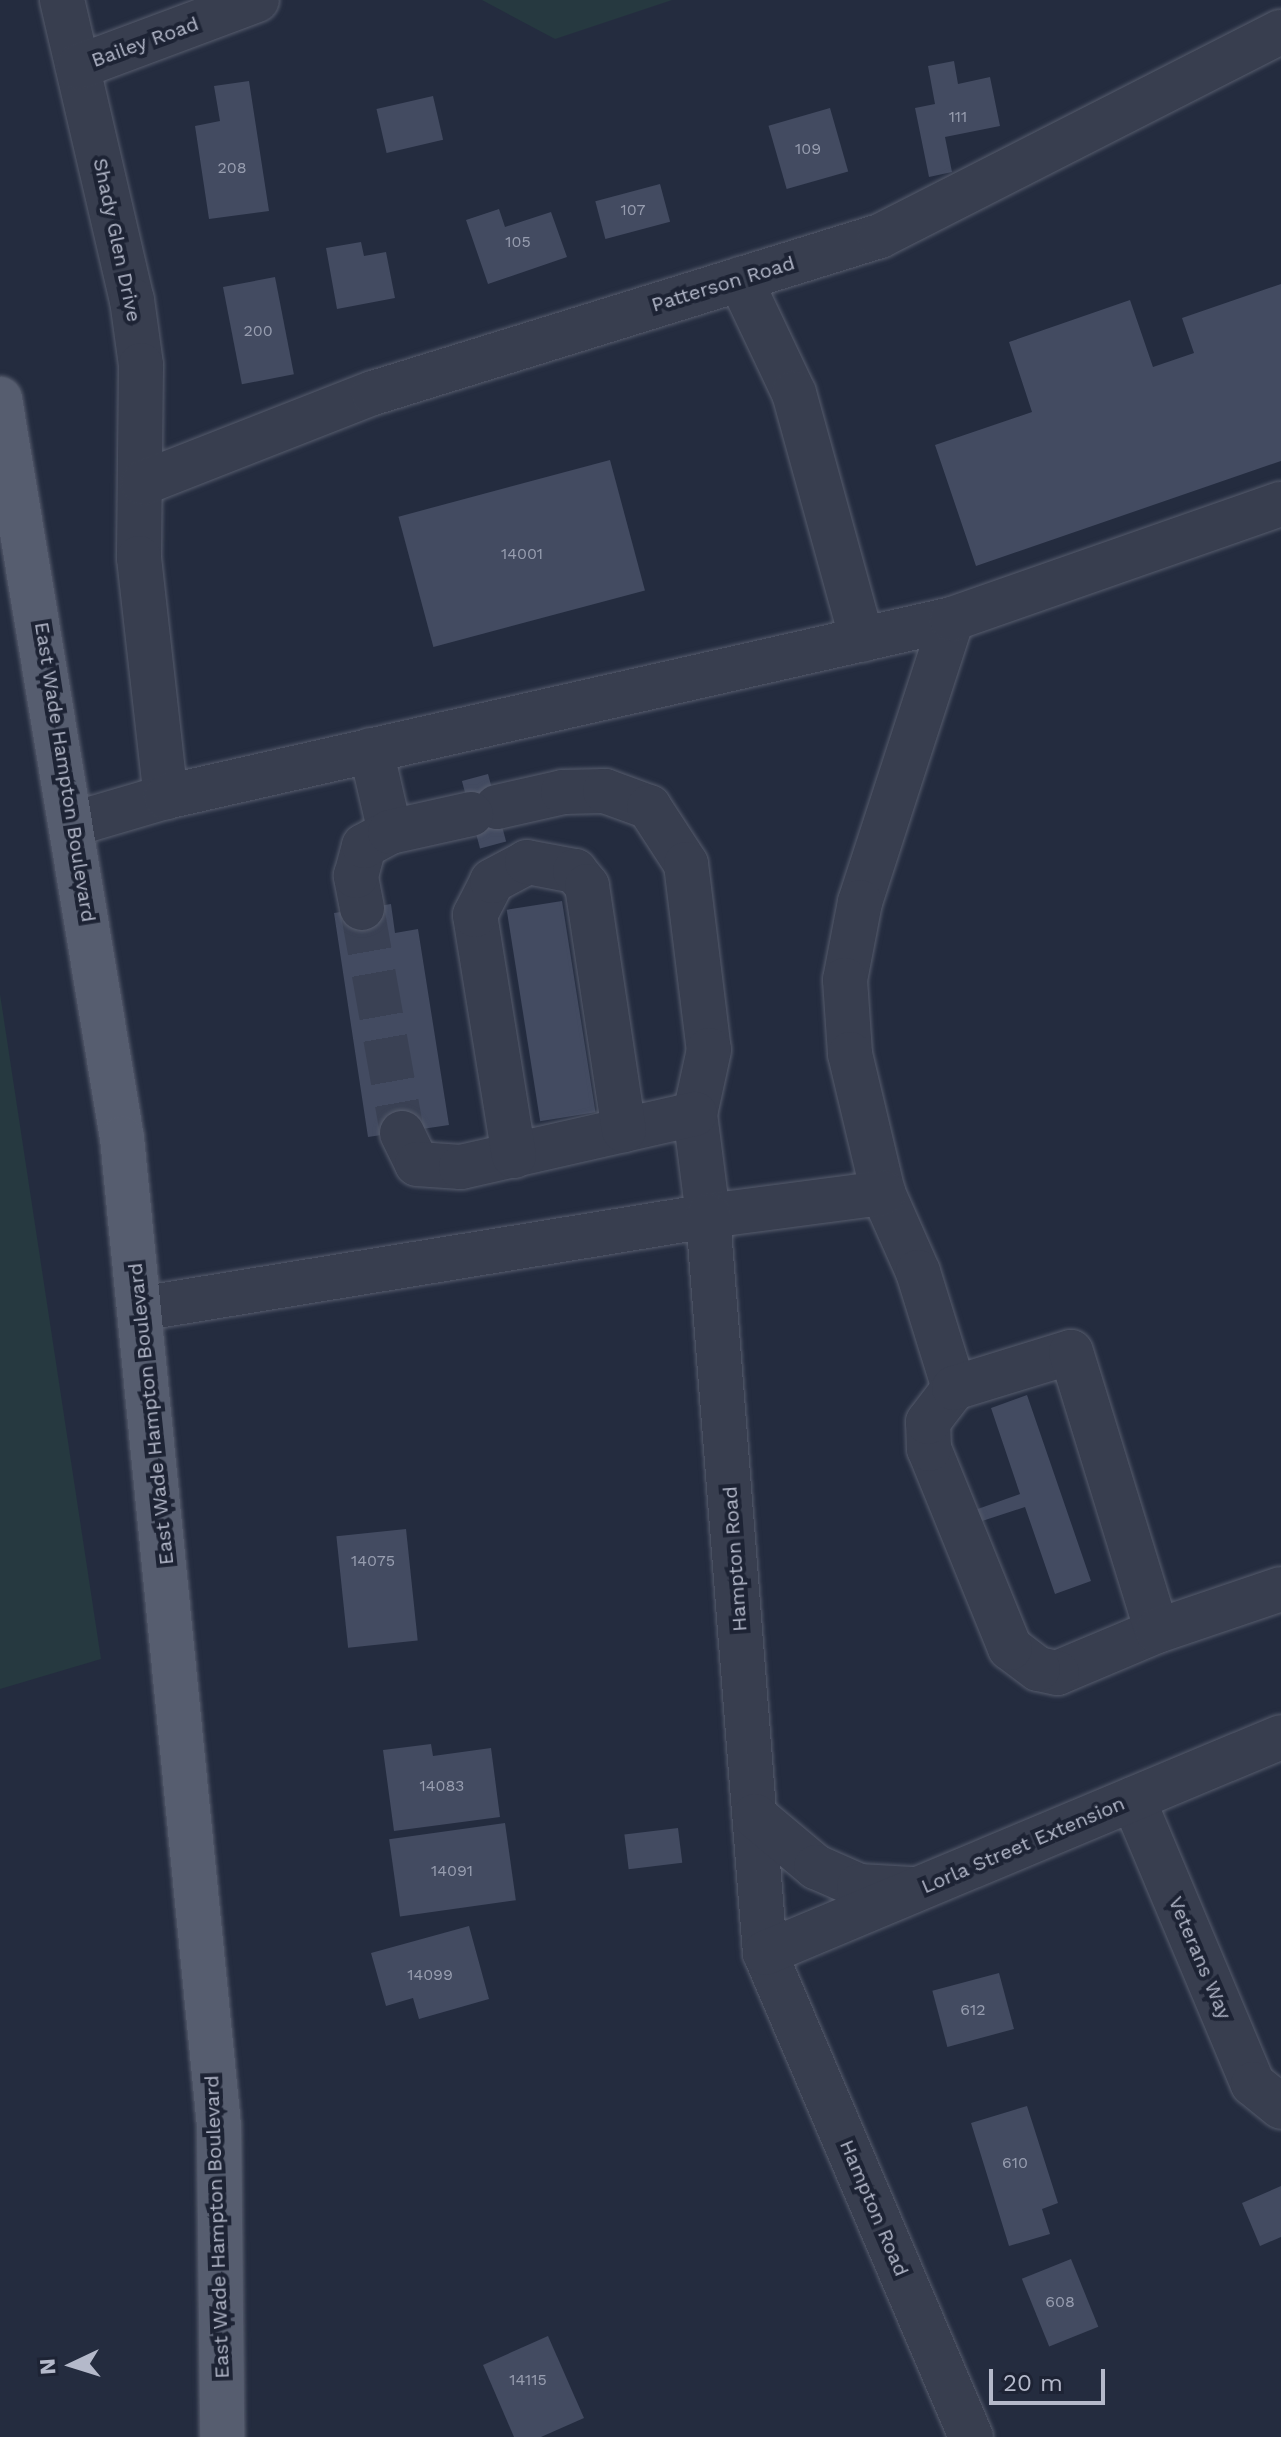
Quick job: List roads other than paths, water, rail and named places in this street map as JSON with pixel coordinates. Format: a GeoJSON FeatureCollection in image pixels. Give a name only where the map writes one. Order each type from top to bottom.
{"type":"FeatureCollection","features":[{"type":"Feature","properties":{"kind":"main road","name":"East Wade Hampton Boulevard"},"geometry":{"type":"LineString","coordinates":[[0,399],[74,824],[122,1138],[219,2125],[222,2437]]}},
{"type":"Feature","properties":{"kind":"street","name":"Shady Glen Drive"},"geometry":{"type":"LineString","coordinates":[[62,0],[132,300],[143,483],[139,558],[166,797]]}},
{"type":"Feature","properties":{"kind":"street","name":"Bailey Road"},"geometry":{"type":"LineString","coordinates":[[78,67],[257,0]]}},
{"type":"Feature","properties":{"kind":"street","name":"Patterson Road"},"geometry":{"type":"LineString","coordinates":[[143,483],[373,393],[880,236],[1281,32]]}},
{"type":"Feature","properties":{"kind":"street"},"geometry":{"type":"LineString","coordinates":[[740,279],[794,393],[862,640]]}},
{"type":"Feature","properties":{"kind":"street"},"geometry":{"type":"LineString","coordinates":[[74,824],[166,797],[952,619],[1281,504]]}},
{"type":"Feature","properties":{"kind":"street"},"geometry":{"type":"LineString","coordinates":[[952,619],[860,902],[845,980],[850,1054],[883,1193],[918,1272],[954,1388]]}},
{"type":"Feature","properties":{"kind":"street"},"geometry":{"type":"LineString","coordinates":[[362,908],[359,855],[390,832],[371,750]]}},
{"type":"Feature","properties":{"kind":"street","name":"Hampton Road"},"geometry":{"type":"LineString","coordinates":[[390,832],[563,792],[605,791],[649,807],[686,864],[709,1050],[695,1114],[708,1216],[765,1953],[971,2437]]}},
{"type":"Feature","properties":{"kind":"street"},"geometry":{"type":"LineString","coordinates":[[514,1156],[475,915],[498,875],[527,862],[575,871],[587,886],[624,1130]]}},
{"type":"Feature","properties":{"kind":"street"},"geometry":{"type":"LineString","coordinates":[[402,1133],[417,1164],[431,1169],[514,1156],[695,1114]]}},
{"type":"Feature","properties":{"kind":"street"},"geometry":{"type":"LineString","coordinates":[[139,1309],[708,1216],[883,1193]]}},
{"type":"Feature","properties":{"kind":"street"},"geometry":{"type":"LineString","coordinates":[[1157,1631],[1071,1352],[954,1388],[928,1422],[929,1449],[1010,1648],[1038,1669],[1057,1673],[1157,1631],[1281,1589]]}},
{"type":"Feature","properties":{"kind":"street","name":"Lorla Street Extension"},"geometry":{"type":"LineString","coordinates":[[765,1953],[1281,1737]]}},
{"type":"Feature","properties":{"kind":"street","name":"Veterans Way"},"geometry":{"type":"LineString","coordinates":[[1133,1799],[1253,2084],[1281,2107]]}},
{"type":"Feature","properties":{"kind":"street"},"geometry":{"type":"LineString","coordinates":[[755,1816],[816,1867],[859,1886],[918,1889]]}},
{"type":"Feature","properties":{"kind":"tunnel"},"geometry":{"type":"LineString","coordinates":[[362,908],[402,1133]]}}]}
